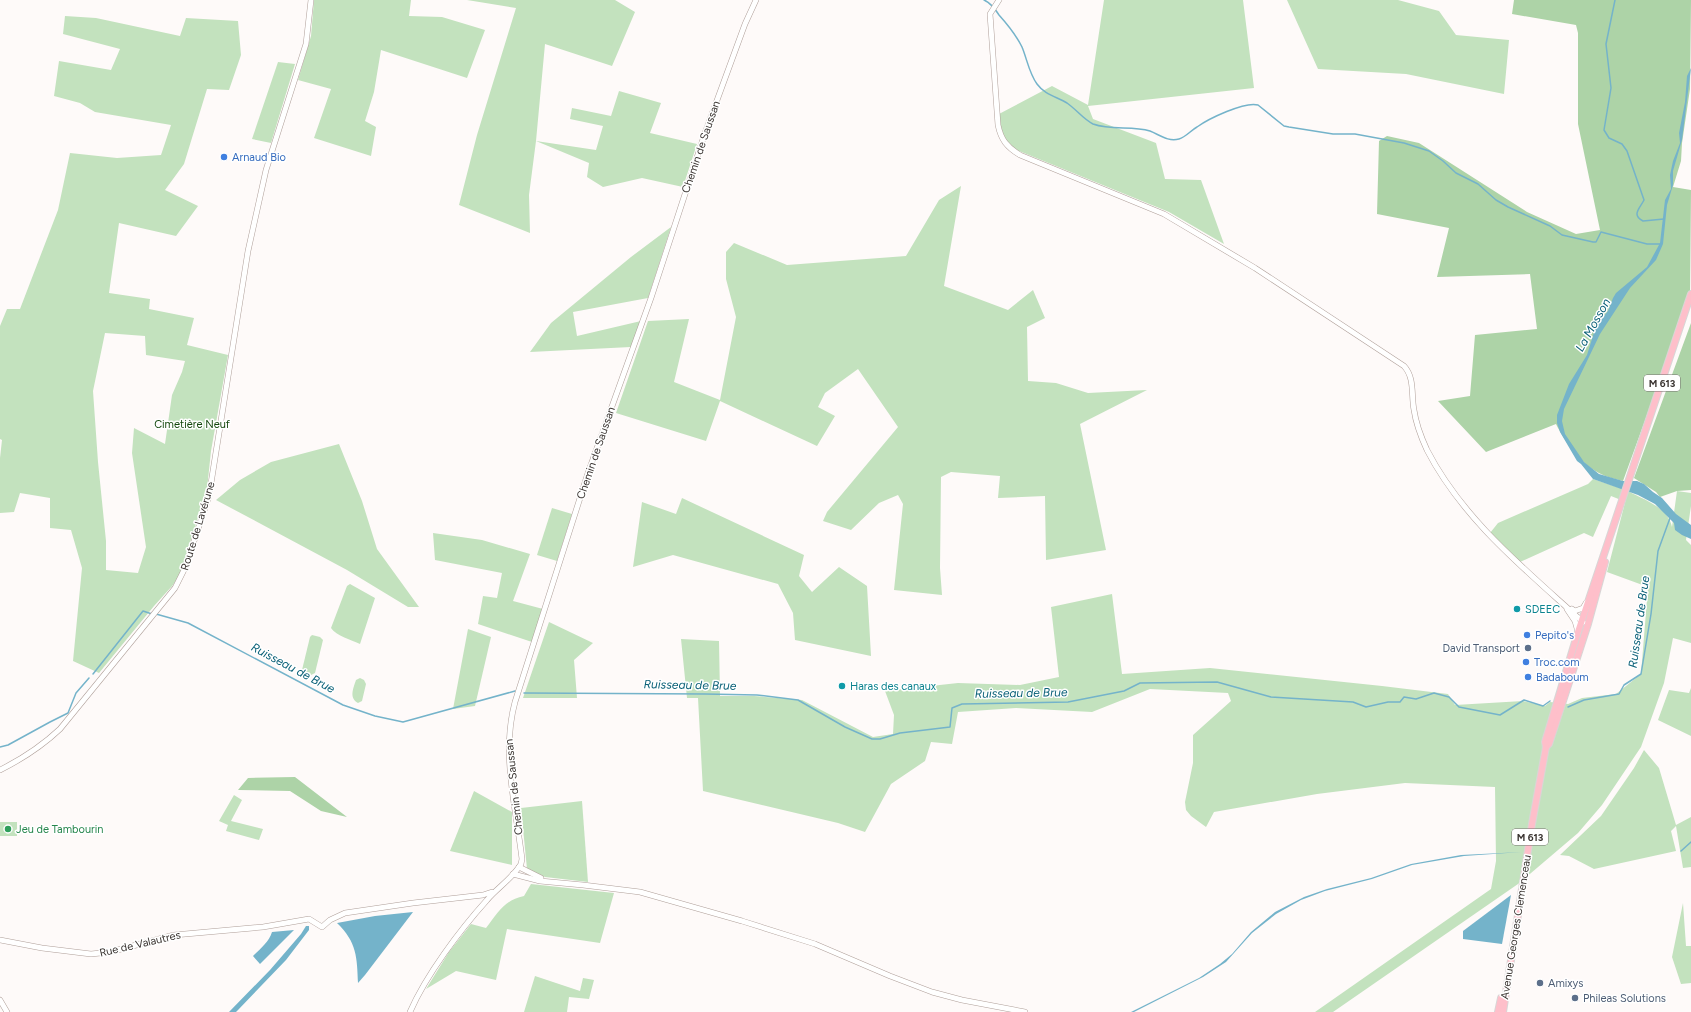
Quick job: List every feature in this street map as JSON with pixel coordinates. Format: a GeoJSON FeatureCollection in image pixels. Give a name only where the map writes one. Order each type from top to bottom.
{"type":"FeatureCollection","features":[{"type":"Feature","properties":{"kind":"main road","name":"M 613"},"geometry":{"type":"LineString","coordinates":[[1546,747],[1549,744],[1582,622],[1691,294]]}},
{"type":"Feature","properties":{"kind":"main road","name":"M 613"},"geometry":{"type":"LineString","coordinates":[[1546,747],[1545,742],[1578,632],[1604,570],[1608,547]]}},
{"type":"Feature","properties":{"kind":"main road","name":"Avenue Georges Clemenceau"},"geometry":{"type":"LineString","coordinates":[[1503,1012],[1546,747]]}},
{"type":"Feature","properties":{"kind":"main road","name":"M 613"},"geometry":{"type":"LineString","coordinates":[[1498,1012],[1516,928]]}},
{"type":"Feature","properties":{"kind":"street","name":"Route de Lavérune"},"geometry":{"type":"LineString","coordinates":[[0,770],[19,761],[39,747],[71,716],[150,617],[176,588],[183,573],[209,496],[248,251],[266,170],[306,44],[311,0]]}},
{"type":"Feature","properties":{"kind":"street","name":"Chemin de Saussan"},"geometry":{"type":"LineString","coordinates":[[519,867],[522,859],[509,754],[511,717],[515,702],[576,510],[656,284],[705,133],[745,24],[756,0]]}},
{"type":"Feature","properties":{"kind":"street"},"geometry":{"type":"LineString","coordinates":[[998,2],[990,14],[998,125],[1000,136],[1005,144],[1020,155],[1164,214],[1255,268],[1404,366],[1409,372],[1411,378],[1414,409],[1418,429],[1438,469],[1488,534],[1578,616],[1582,622]]}},
{"type":"Feature","properties":{"kind":"street"},"geometry":{"type":"LineString","coordinates":[[1562,603],[1576,611],[1580,610],[1583,608],[1591,594]]}},
{"type":"Feature","properties":{"kind":"street"},"geometry":{"type":"LineString","coordinates":[[410,1012],[417,996],[434,969],[492,893],[519,867],[538,878],[555,882]]}},
{"type":"Feature","properties":{"kind":"street"},"geometry":{"type":"LineString","coordinates":[[513,874],[540,881],[647,894],[742,921],[815,944],[932,992],[962,1000],[1025,1012]]}},
{"type":"Feature","properties":{"kind":"street"},"geometry":{"type":"LineString","coordinates":[[483,904],[483,895],[492,893]]}},
{"type":"Feature","properties":{"kind":"street","name":"Rue de Valautres"},"geometry":{"type":"LineString","coordinates":[[0,940],[84,954],[100,953],[174,934],[263,927],[309,919],[322,926],[330,920],[345,913],[483,895]]}},
{"type":"Feature","properties":{"kind":"street"},"geometry":{"type":"LineString","coordinates":[[0,1000],[7,1012]]}},
{"type":"Feature","properties":{"kind":"green space"},"geometry":{"type":"Polygon","coordinates":[[[314,0],[411,0],[409,16],[442,17],[485,30],[467,78],[381,50],[374,92],[365,121],[376,127],[371,156],[314,138],[331,89],[298,80],[311,36],[314,0]]]}},
{"type":"Feature","properties":{"kind":"green space"},"geometry":{"type":"Polygon","coordinates":[[[467,0],[615,0],[635,12],[612,66],[545,44],[536,141],[529,195],[530,233],[459,205],[477,135],[516,8],[467,0]]]}},
{"type":"Feature","properties":{"kind":"green space"},"geometry":{"type":"Polygon","coordinates":[[[1104,0],[1243,0],[1254,88],[1088,106],[1093,119],[1156,143],[1165,179],[1201,180],[1224,244],[1169,212],[1012,148],[1004,136],[1000,124],[999,114],[1052,86],[1088,105],[1104,0]]]}},
{"type":"Feature","properties":{"kind":"green space"},"geometry":{"type":"Polygon","coordinates":[[[1287,0],[1398,0],[1439,11],[1456,35],[1509,40],[1504,94],[1406,74],[1318,69],[1287,0]]]}},
{"type":"Feature","properties":{"kind":"green space"},"geometry":{"type":"Polygon","coordinates":[[[1514,0],[1691,0],[1690,89],[1682,143],[1681,161],[1673,187],[1691,190],[1690,297],[1623,481],[1602,474],[1586,464],[1574,452],[1556,424],[1486,452],[1438,401],[1470,396],[1475,335],[1537,329],[1530,274],[1437,277],[1449,228],[1377,214],[1379,141],[1387,136],[1419,143],[1527,212],[1576,234],[1600,230],[1578,124],[1578,33],[1576,25],[1512,14],[1514,0]]]}},
{"type":"Feature","properties":{"kind":"green space","name":"Cimetière Neuf"},"geometry":{"type":"Polygon","coordinates":[[[65,16],[96,18],[180,36],[186,18],[238,21],[241,55],[229,90],[207,89],[184,164],[165,190],[198,206],[176,236],[119,223],[109,293],[150,299],[149,309],[194,318],[187,345],[228,355],[211,451],[207,489],[180,574],[173,585],[99,673],[73,661],[82,568],[71,530],[50,528],[50,498],[20,493],[14,512],[0,513],[0,458],[2,440],[0,439],[0,326],[7,309],[20,309],[58,210],[70,153],[117,158],[161,155],[171,125],[95,112],[80,103],[54,96],[59,61],[111,70],[120,49],[63,34],[65,16]],[[105,333],[93,391],[106,541],[106,570],[138,573],[146,547],[132,453],[134,428],[165,444],[172,395],[185,361],[146,355],[145,336],[105,333]]]}},
{"type":"Feature","properties":{"kind":"green space"},"geometry":{"type":"Polygon","coordinates":[[[278,62],[295,64],[271,143],[252,139],[278,62]]]}},
{"type":"Feature","properties":{"kind":"green space"},"geometry":{"type":"Polygon","coordinates":[[[619,91],[661,103],[650,133],[697,144],[683,187],[642,178],[603,187],[587,177],[589,163],[536,141],[596,150],[603,126],[570,119],[572,108],[611,116],[619,91]]]}},
{"type":"Feature","properties":{"kind":"green space"},"geometry":{"type":"Polygon","coordinates":[[[961,186],[944,286],[1008,310],[1033,290],[1045,318],[1027,327],[1028,381],[1056,383],[1088,393],[1147,390],[1080,424],[1106,550],[1046,560],[1045,496],[998,498],[1000,476],[951,472],[941,477],[940,568],[942,595],[894,590],[903,504],[898,495],[879,503],[851,530],[823,521],[827,512],[898,427],[858,369],[825,393],[818,407],[835,416],[817,446],[720,401],[706,441],[616,413],[648,321],[689,319],[674,382],[720,400],[736,317],[726,279],[726,252],[734,243],[787,265],[906,256],[939,200],[961,186]]]}},
{"type":"Feature","properties":{"kind":"green space"},"geometry":{"type":"Polygon","coordinates":[[[671,227],[648,298],[573,312],[577,336],[641,321],[631,347],[530,352],[551,323],[631,257],[671,227]]]}},
{"type":"Feature","properties":{"kind":"green space"},"geometry":{"type":"Polygon","coordinates":[[[1691,323],[1691,490],[1677,491],[1660,497],[1656,492],[1634,478],[1691,323]]]}},
{"type":"Feature","properties":{"kind":"green space"},"geometry":{"type":"Polygon","coordinates":[[[339,444],[362,501],[377,549],[419,607],[408,607],[347,570],[216,500],[240,480],[271,462],[339,444]]]}},
{"type":"Feature","properties":{"kind":"green space"},"geometry":{"type":"Polygon","coordinates":[[[1593,479],[1623,489],[1621,500],[1611,496],[1593,537],[1584,533],[1520,562],[1490,533],[1498,523],[1588,484],[1593,479]]]}},
{"type":"Feature","properties":{"kind":"green space"},"geometry":{"type":"Polygon","coordinates":[[[1628,491],[1661,509],[1670,520],[1672,527],[1677,491],[1691,493],[1691,506],[1686,540],[1691,545],[1691,643],[1673,638],[1664,683],[1641,747],[1602,805],[1578,833],[1518,884],[1333,1012],[1315,1012],[1491,889],[1496,861],[1495,787],[1405,783],[1317,794],[1214,812],[1206,827],[1191,816],[1186,810],[1185,802],[1193,763],[1193,735],[1231,701],[1228,693],[1150,689],[1092,712],[1016,708],[958,712],[952,744],[931,742],[925,761],[891,784],[865,832],[838,823],[703,791],[698,698],[687,698],[681,639],[719,641],[720,696],[754,696],[802,700],[873,737],[893,734],[894,715],[885,691],[958,683],[1020,685],[1059,677],[1051,607],[1112,594],[1122,674],[1210,668],[1448,694],[1455,705],[1523,701],[1545,706],[1550,702],[1568,704],[1582,698],[1616,694],[1641,674],[1648,587],[1607,572],[1628,491]]]}},
{"type":"Feature","properties":{"kind":"green space"},"geometry":{"type":"Polygon","coordinates":[[[682,498],[804,555],[799,576],[812,592],[839,567],[867,586],[871,656],[795,640],[793,613],[778,584],[673,555],[633,567],[642,502],[676,514],[682,498]]]}},
{"type":"Feature","properties":{"kind":"green space"},"geometry":{"type":"Polygon","coordinates":[[[552,508],[572,514],[557,561],[537,555],[552,508]]]}},
{"type":"Feature","properties":{"kind":"green space"},"geometry":{"type":"Polygon","coordinates":[[[433,533],[482,540],[530,554],[513,601],[543,609],[532,642],[478,624],[483,596],[497,598],[502,573],[435,560],[433,533]]]}},
{"type":"Feature","properties":{"kind":"green space"},"geometry":{"type":"Polygon","coordinates":[[[350,584],[375,598],[360,644],[340,636],[331,628],[347,586],[350,584]]]}},
{"type":"Feature","properties":{"kind":"green space"},"geometry":{"type":"Polygon","coordinates":[[[549,622],[593,643],[574,660],[577,698],[523,698],[549,622]]]}},
{"type":"Feature","properties":{"kind":"green space"},"geometry":{"type":"Polygon","coordinates":[[[468,629],[491,637],[475,706],[453,709],[468,629]]]}},
{"type":"Feature","properties":{"kind":"green space"},"geometry":{"type":"Polygon","coordinates":[[[312,635],[320,637],[323,640],[315,673],[311,675],[304,673],[302,670],[310,637],[312,635]]]}},
{"type":"Feature","properties":{"kind":"green space"},"geometry":{"type":"Polygon","coordinates":[[[360,678],[364,680],[366,684],[362,701],[358,703],[353,699],[352,693],[356,680],[360,678]]]}},
{"type":"Feature","properties":{"kind":"green space"},"geometry":{"type":"Polygon","coordinates":[[[1691,688],[1691,736],[1658,720],[1669,690],[1689,693],[1691,688]]]}},
{"type":"Feature","properties":{"kind":"green space"},"geometry":{"type":"Polygon","coordinates":[[[1644,750],[1659,768],[1676,825],[1691,817],[1691,867],[1683,868],[1676,826],[1671,831],[1676,851],[1594,869],[1569,856],[1560,855],[1601,816],[1634,768],[1644,750]]]}},
{"type":"Feature","properties":{"kind":"green space"},"geometry":{"type":"Polygon","coordinates":[[[295,777],[347,817],[321,811],[290,791],[238,790],[248,778],[295,777]]]}},
{"type":"Feature","properties":{"kind":"green space"},"geometry":{"type":"Polygon","coordinates":[[[474,791],[512,812],[512,865],[450,851],[474,791]]]}},
{"type":"Feature","properties":{"kind":"green space"},"geometry":{"type":"Polygon","coordinates":[[[234,795],[242,800],[231,821],[263,829],[259,840],[226,831],[228,825],[219,821],[234,795]]]}},
{"type":"Feature","properties":{"kind":"green space"},"geometry":{"type":"Polygon","coordinates":[[[582,801],[588,882],[545,877],[527,869],[521,808],[582,801]]]}},
{"type":"Feature","properties":{"kind":"green space","name":"Jeu de Tambourin"},"geometry":{"type":"Polygon","coordinates":[[[0,822],[17,822],[17,836],[0,836],[0,822]]]}},
{"type":"Feature","properties":{"kind":"green space"},"geometry":{"type":"Polygon","coordinates":[[[531,884],[614,893],[600,943],[507,929],[496,980],[456,971],[426,989],[449,952],[471,924],[486,928],[506,904],[524,896],[531,884]]]}},
{"type":"Feature","properties":{"kind":"green space"},"geometry":{"type":"Polygon","coordinates":[[[1683,903],[1686,946],[1691,946],[1691,983],[1681,984],[1672,957],[1683,903]]]}},
{"type":"Feature","properties":{"kind":"green space"},"geometry":{"type":"Polygon","coordinates":[[[535,976],[580,991],[583,978],[594,980],[589,999],[569,997],[567,1012],[524,1012],[535,976]]]}},
{"type":"Feature","properties":{"kind":"water"},"geometry":{"type":"Polygon","coordinates":[[[1691,68],[1682,140],[1673,171],[1673,185],[1667,205],[1663,244],[1656,260],[1630,288],[1600,334],[1564,409],[1562,421],[1565,434],[1584,462],[1599,474],[1623,481],[1637,481],[1644,484],[1662,498],[1676,514],[1691,525],[1691,539],[1675,530],[1674,523],[1655,504],[1638,495],[1593,479],[1577,461],[1560,432],[1557,423],[1557,415],[1569,384],[1587,355],[1596,326],[1608,311],[1616,293],[1647,267],[1660,243],[1665,200],[1671,189],[1670,175],[1673,161],[1680,143],[1679,133],[1685,102],[1687,76],[1691,68]]]}},
{"type":"Feature","properties":{"kind":"water"},"geometry":{"type":"Polygon","coordinates":[[[1522,852],[1464,856],[1412,865],[1372,879],[1325,891],[1301,900],[1276,914],[1252,933],[1226,962],[1203,977],[1134,1012],[1131,1012],[1199,978],[1232,954],[1251,932],[1275,912],[1304,897],[1327,889],[1371,878],[1411,864],[1461,855],[1522,852]]]}},
{"type":"Feature","properties":{"kind":"water"},"geometry":{"type":"Polygon","coordinates":[[[1511,895],[1502,944],[1463,939],[1463,931],[1511,895]]]}},
{"type":"Feature","properties":{"kind":"water"},"geometry":{"type":"Polygon","coordinates":[[[413,912],[358,983],[355,951],[349,937],[337,923],[375,916],[413,912]]]}},
{"type":"Feature","properties":{"kind":"water"},"geometry":{"type":"Polygon","coordinates":[[[306,926],[309,926],[309,930],[286,960],[236,1012],[229,1012],[270,970],[306,926]]]}},
{"type":"Feature","properties":{"kind":"water"},"geometry":{"type":"Polygon","coordinates":[[[294,930],[260,964],[253,956],[267,942],[272,932],[294,930]]]}},
{"type":"Feature","properties":{"kind":"waterway"},"geometry":{"type":"LineString","coordinates":[[984,0],[993,6],[1017,38],[1037,84],[1047,93],[1067,103],[1086,120],[1093,124],[1107,127],[1143,129],[1164,138],[1175,140],[1184,137],[1218,115],[1236,108],[1252,104],[1258,105],[1284,126],[1333,134],[1355,134],[1404,143],[1429,151],[1456,173],[1478,184],[1496,200],[1550,226],[1562,235],[1596,242],[1601,232],[1647,244],[1660,244]]}},
{"type":"Feature","properties":{"kind":"waterway"},"geometry":{"type":"LineString","coordinates":[[1615,0],[1606,44],[1611,88],[1604,130],[1609,138],[1622,144],[1627,151],[1644,200],[1637,214],[1639,219],[1643,221],[1664,219]]}},
{"type":"Feature","properties":{"kind":"waterway","name":"Ruisseau de Brue"},"geometry":{"type":"LineString","coordinates":[[1568,707],[1584,700],[1619,694],[1624,685],[1641,674],[1651,614],[1658,551],[1670,518]]}},
{"type":"Feature","properties":{"kind":"waterway","name":"Ruisseau de Brue"},"geometry":{"type":"LineString","coordinates":[[93,674],[143,611],[152,614]]}},
{"type":"Feature","properties":{"kind":"waterway","name":"Ruisseau de Brue"},"geometry":{"type":"LineString","coordinates":[[156,614],[188,623],[343,705],[375,716],[403,722],[515,691]]}},
{"type":"Feature","properties":{"kind":"waterway","name":"Ruisseau de Brue"},"geometry":{"type":"LineString","coordinates":[[0,747],[8,745],[68,713],[76,693],[89,678]]}},
{"type":"Feature","properties":{"kind":"waterway","name":"Ruisseau de Brue"},"geometry":{"type":"LineString","coordinates":[[524,693],[757,695],[798,700],[845,727],[872,739],[880,739],[900,733],[950,727],[952,708],[962,704],[1068,702],[1124,691],[1140,683],[1217,682],[1271,697],[1353,702],[1366,707],[1388,702],[1400,702],[1404,697],[1416,699],[1434,693],[1449,697],[1459,707],[1500,715],[1524,700],[1543,706],[1550,701]]}},
{"type":"Feature","properties":{"kind":"waterway"},"geometry":{"type":"LineString","coordinates":[[1681,851],[1691,842]]}},
{"type":"Feature","properties":{"kind":"place","name":"Arnaud Bio"},"geometry":{"type":"Point","coordinates":[224,157]}},
{"type":"Feature","properties":{"kind":"place","name":"SDEEC"},"geometry":{"type":"Point","coordinates":[1517,609]}},
{"type":"Feature","properties":{"kind":"place","name":"Pepito's"},"geometry":{"type":"Point","coordinates":[1527,635]}},
{"type":"Feature","properties":{"kind":"place","name":"David Transport"},"geometry":{"type":"Point","coordinates":[1528,648]}},
{"type":"Feature","properties":{"kind":"place","name":"Troc.com"},"geometry":{"type":"Point","coordinates":[1526,662]}},
{"type":"Feature","properties":{"kind":"place","name":"Badaboum"},"geometry":{"type":"Point","coordinates":[1528,677]}},
{"type":"Feature","properties":{"kind":"place","name":"Haras des canaux"},"geometry":{"type":"Point","coordinates":[842,686]}},
{"type":"Feature","properties":{"kind":"place","name":"Jeu de Tambourin"},"geometry":{"type":"Point","coordinates":[8,829]}},
{"type":"Feature","properties":{"kind":"place","name":"Amixys"},"geometry":{"type":"Point","coordinates":[1540,983]}},
{"type":"Feature","properties":{"kind":"place","name":"Phileas Solutions"},"geometry":{"type":"Point","coordinates":[1575,998]}},
{"type":"Feature","properties":{"kind":"water label","name":"La Mosson"},"geometry":{"type":"Point","coordinates":[1593,325]}}]}
